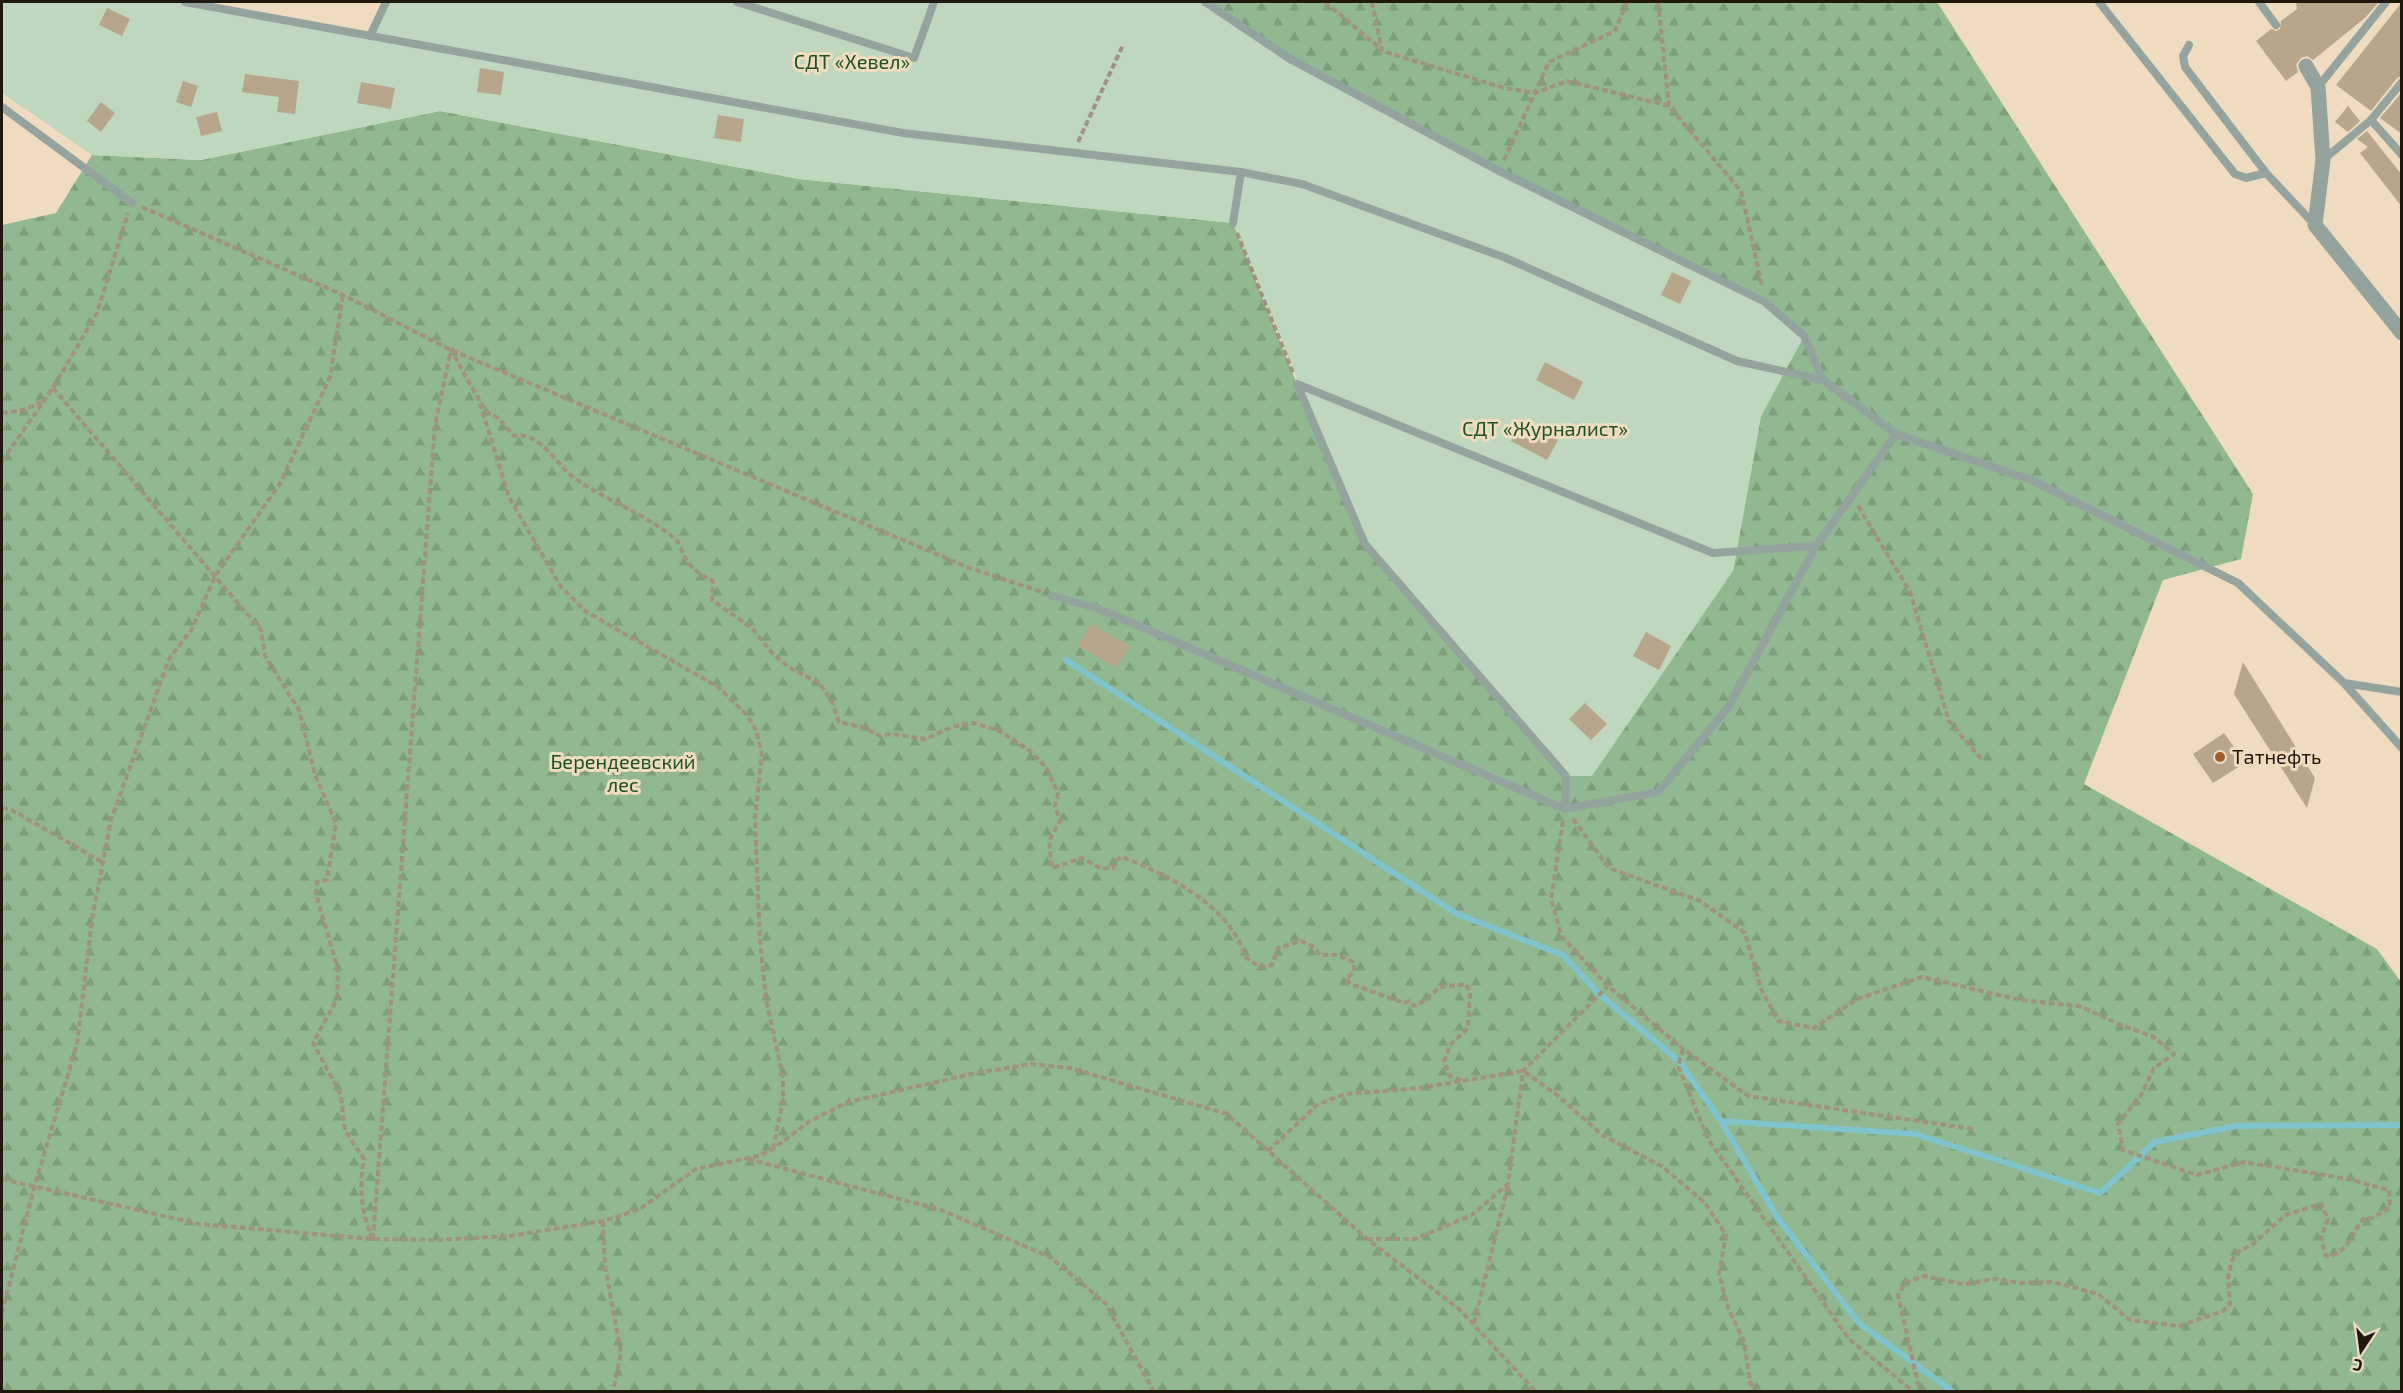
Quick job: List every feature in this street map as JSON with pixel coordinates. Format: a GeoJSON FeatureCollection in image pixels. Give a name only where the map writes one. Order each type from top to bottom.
{"type":"FeatureCollection","features":[{"type":"Feature","properties":{"kind":"street"},"geometry":{"type":"LineString","coordinates":[[2306,66],[2318,87],[2324,160],[2315,225],[2402,333]]}},
{"type":"Feature","properties":{"kind":"lane"},"geometry":{"type":"LineString","coordinates":[[185,2],[903,133],[1240,172],[1302,184],[1506,258],[1737,361],[1822,380],[1896,434],[2031,480],[2238,583],[2344,683],[2402,748]]}},
{"type":"Feature","properties":{"kind":"lane"},"geometry":{"type":"LineString","coordinates":[[370,36],[386,2]]}},
{"type":"Feature","properties":{"kind":"lane"},"geometry":{"type":"LineString","coordinates":[[737,2],[914,58],[934,2]]}},
{"type":"Feature","properties":{"kind":"lane"},"geometry":{"type":"LineString","coordinates":[[1205,2],[1290,60],[1498,171],[1766,302],[1804,336],[1822,380]]}},
{"type":"Feature","properties":{"kind":"lane"},"geometry":{"type":"LineString","coordinates":[[2099,2],[2235,174],[2246,178],[2266,173]]}},
{"type":"Feature","properties":{"kind":"lane"},"geometry":{"type":"LineString","coordinates":[[2259,2],[2276,25]]}},
{"type":"Feature","properties":{"kind":"lane"},"geometry":{"type":"LineString","coordinates":[[2318,87],[2386,2]]}},
{"type":"Feature","properties":{"kind":"lane"},"geometry":{"type":"LineString","coordinates":[[2189,45],[2183,56],[2185,67],[2266,173],[2315,225]]}},
{"type":"Feature","properties":{"kind":"lane"},"geometry":{"type":"LineString","coordinates":[[2324,160],[2370,120],[2402,82]]}},
{"type":"Feature","properties":{"kind":"lane"},"geometry":{"type":"LineString","coordinates":[[2,107],[132,202]]}},
{"type":"Feature","properties":{"kind":"lane"},"geometry":{"type":"LineString","coordinates":[[2370,120],[2402,155]]}},
{"type":"Feature","properties":{"kind":"lane"},"geometry":{"type":"LineString","coordinates":[[1233,224],[1240,172]]}},
{"type":"Feature","properties":{"kind":"lane"},"geometry":{"type":"LineString","coordinates":[[1297,384],[1713,553],[1816,546]]}},
{"type":"Feature","properties":{"kind":"lane"},"geometry":{"type":"LineString","coordinates":[[1297,384],[1365,544],[1566,776],[1565,809]]}},
{"type":"Feature","properties":{"kind":"lane"},"geometry":{"type":"LineString","coordinates":[[1052,596],[1097,608],[1565,809],[1658,792],[1729,706],[1816,546],[1896,434]]}},
{"type":"Feature","properties":{"kind":"lane"},"geometry":{"type":"LineString","coordinates":[[2344,683],[2402,692]]}},
{"type":"Feature","properties":{"kind":"path"},"geometry":{"type":"LineString","coordinates":[[1325,2],[1382,51],[1504,88],[1535,93],[1567,81],[1669,106]]}},
{"type":"Feature","properties":{"kind":"path"},"geometry":{"type":"LineString","coordinates":[[1372,2],[1382,51]]}},
{"type":"Feature","properties":{"kind":"path"},"geometry":{"type":"LineString","coordinates":[[1498,171],[1549,62],[1615,31],[1628,2]]}},
{"type":"Feature","properties":{"kind":"path"},"geometry":{"type":"LineString","coordinates":[[1658,2],[1669,106],[1741,191],[1766,302]]}},
{"type":"Feature","properties":{"kind":"path"},"geometry":{"type":"LineString","coordinates":[[1074,151],[1123,45]]}},
{"type":"Feature","properties":{"kind":"path"},"geometry":{"type":"LineString","coordinates":[[2,461],[53,388],[97,313],[132,202],[342,295],[451,350],[967,567],[1052,596]]}},
{"type":"Feature","properties":{"kind":"path"},"geometry":{"type":"LineString","coordinates":[[1233,224],[1297,384]]}},
{"type":"Feature","properties":{"kind":"path"},"geometry":{"type":"LineString","coordinates":[[2,1313],[34,1188],[77,1044],[92,919],[111,820],[169,659],[192,629],[215,576],[280,484],[330,377],[342,295]]}},
{"type":"Feature","properties":{"kind":"path"},"geometry":{"type":"LineString","coordinates":[[451,350],[488,413],[498,418],[514,436],[531,438],[543,446],[571,475],[676,540],[688,564],[698,574],[713,581],[712,600],[752,628],[772,653],[790,668],[819,683],[832,701],[839,722],[865,728],[880,736],[891,734],[926,739],[951,727],[974,723],[1000,731],[1030,751],[1046,767],[1058,793],[1056,806],[1060,821],[1049,841],[1052,868],[1082,858],[1102,869],[1113,868],[1116,860],[1122,857],[1136,862],[1188,890],[1221,917],[1241,944],[1245,957],[1260,967],[1272,965],[1278,948],[1301,941],[1312,946],[1320,955],[1337,955],[1354,962],[1354,972],[1346,980],[1351,984],[1404,1004],[1409,1001],[1414,1006],[1426,1000],[1440,987],[1466,984],[1470,993],[1468,1028],[1451,1044],[1444,1061],[1450,1076],[1464,1081]]}},
{"type":"Feature","properties":{"kind":"path"},"geometry":{"type":"LineString","coordinates":[[373,1239],[435,425],[451,350]]}},
{"type":"Feature","properties":{"kind":"path"},"geometry":{"type":"LineString","coordinates":[[53,388],[261,630],[265,656],[299,710],[315,776],[336,823],[327,880],[317,882],[316,894],[338,970],[337,999],[313,1043],[341,1095],[345,1131],[364,1159],[361,1178],[365,1223],[373,1239]]}},
{"type":"Feature","properties":{"kind":"path"},"geometry":{"type":"LineString","coordinates":[[479,400],[509,497],[561,587],[585,611],[718,687],[747,715],[756,730],[762,755],[755,818],[760,941],[766,999],[783,1078],[783,1100],[773,1149]]}},
{"type":"Feature","properties":{"kind":"path"},"geometry":{"type":"LineString","coordinates":[[2,413],[23,410],[43,402]]}},
{"type":"Feature","properties":{"kind":"path"},"geometry":{"type":"LineString","coordinates":[[1851,495],[1910,592],[1949,721],[1982,760]]}},
{"type":"Feature","properties":{"kind":"path"},"geometry":{"type":"LineString","coordinates":[[2,808],[10,809],[104,862]]}},
{"type":"Feature","properties":{"kind":"path"},"geometry":{"type":"LineString","coordinates":[[1565,809],[1551,899],[1562,937],[1608,986],[1683,1049],[1748,1096],[1973,1129]]}},
{"type":"Feature","properties":{"kind":"path"},"geometry":{"type":"LineString","coordinates":[[1565,809],[1609,868],[1700,901],[1745,933],[1761,989],[1778,1021],[1814,1028],[1857,999],[1922,977],[2020,1000],[2079,1006],[2152,1036],[2174,1054],[2154,1068],[2141,1095],[2118,1124],[2123,1150],[2158,1164],[2196,1175],[2244,1162],[2348,1179],[2389,1190],[2390,1208],[2372,1218],[2363,1220],[2345,1248],[2335,1256],[2326,1256],[2320,1238],[2328,1219],[2321,1204],[2285,1215],[2252,1245],[2238,1252],[2232,1260],[2228,1279],[2230,1304],[2223,1311],[2179,1326],[2130,1320],[2098,1294],[2053,1282],[2020,1283],[1995,1279],[1963,1284],[1924,1276],[1906,1282],[1898,1295],[1920,1392]]}},
{"type":"Feature","properties":{"kind":"path"},"geometry":{"type":"LineString","coordinates":[[1268,1150],[1317,1105],[1345,1094],[1419,1088],[1523,1071],[1608,986]]}},
{"type":"Feature","properties":{"kind":"path"},"geometry":{"type":"LineString","coordinates":[[1683,1049],[1678,1066],[1708,1139],[1848,1340],[1914,1392]]}},
{"type":"Feature","properties":{"kind":"path"},"geometry":{"type":"LineString","coordinates":[[2,1179],[199,1224],[373,1239],[438,1240],[510,1236],[603,1221],[640,1209],[696,1169],[746,1159],[773,1149],[810,1121],[848,1102],[976,1073],[1031,1064],[1070,1068],[1227,1114],[1367,1239],[1459,1309],[1536,1392]]}},
{"type":"Feature","properties":{"kind":"path"},"geometry":{"type":"LineString","coordinates":[[1473,1324],[1508,1184],[1523,1071]]}},
{"type":"Feature","properties":{"kind":"path"},"geometry":{"type":"LineString","coordinates":[[1523,1071],[1557,1095],[1602,1135],[1663,1167],[1705,1203],[1726,1234],[1719,1274],[1728,1308],[1744,1341],[1750,1382],[1757,1392]]}},
{"type":"Feature","properties":{"kind":"path"},"geometry":{"type":"LineString","coordinates":[[746,1159],[941,1210],[1050,1257],[1106,1304],[1154,1392]]}},
{"type":"Feature","properties":{"kind":"path"},"geometry":{"type":"LineString","coordinates":[[1367,1239],[1415,1239],[1472,1215],[1508,1184]]}},
{"type":"Feature","properties":{"kind":"path"},"geometry":{"type":"LineString","coordinates":[[603,1221],[605,1266],[621,1353],[614,1392]]}},
{"type":"Feature","properties":{"kind":"green space","name":"СДТ «Журналист»"},"geometry":{"type":"Polygon","coordinates":[[[2,2],[185,2],[370,36],[386,2],[1205,2],[1290,59],[1499,171],[1765,302],[1804,336],[1761,416],[1733,571],[1592,776],[1566,776],[1365,544],[1233,223],[799,179],[440,111],[201,160],[92,155],[2,93],[2,2]]]}},
{"type":"Feature","properties":{"kind":"green space","name":"Берендеевский лес"},"geometry":{"type":"Polygon","coordinates":[[[1205,2],[1937,2],[2253,494],[2241,559],[2163,580],[2084,784],[2377,949],[2401,982],[2401,1391],[2,1391],[2,225],[56,213],[92,155],[201,160],[440,111],[799,179],[1233,223],[1297,384],[1733,571],[1761,416],[1804,336],[1290,59],[1205,2]]]}},
{"type":"Feature","properties":{"kind":"building"},"geometry":{"type":"Polygon","coordinates":[[[2296,2],[2379,2],[2365,18],[2313,60],[2307,56],[2301,58],[2296,65],[2298,72],[2286,81],[2256,41],[2271,29],[2276,31],[2280,29],[2281,21],[2297,9],[2296,2]]]}},
{"type":"Feature","properties":{"kind":"building"},"geometry":{"type":"Polygon","coordinates":[[[2402,2],[2402,76],[2397,78],[2371,111],[2336,85],[2402,2]]]}},
{"type":"Feature","properties":{"kind":"building"},"geometry":{"type":"Polygon","coordinates":[[[107,8],[130,19],[122,36],[99,25],[107,8]]]}},
{"type":"Feature","properties":{"kind":"building"},"geometry":{"type":"Polygon","coordinates":[[[480,68],[504,72],[501,95],[477,92],[480,68]]]}},
{"type":"Feature","properties":{"kind":"building"},"geometry":{"type":"Polygon","coordinates":[[[245,74],[299,81],[295,114],[277,112],[279,97],[242,92],[245,74]]]}},
{"type":"Feature","properties":{"kind":"building"},"geometry":{"type":"Polygon","coordinates":[[[183,81],[198,86],[191,107],[176,102],[183,81]]]}},
{"type":"Feature","properties":{"kind":"building"},"geometry":{"type":"Polygon","coordinates":[[[361,82],[395,88],[391,109],[357,103],[361,82]]]}},
{"type":"Feature","properties":{"kind":"building"},"geometry":{"type":"Polygon","coordinates":[[[2402,92],[2402,134],[2380,118],[2402,92]]]}},
{"type":"Feature","properties":{"kind":"building"},"geometry":{"type":"Polygon","coordinates":[[[101,102],[115,113],[101,132],[87,121],[101,102]]]}},
{"type":"Feature","properties":{"kind":"building"},"geometry":{"type":"Polygon","coordinates":[[[2348,106],[2360,121],[2348,132],[2335,122],[2348,106]]]}},
{"type":"Feature","properties":{"kind":"building"},"geometry":{"type":"Polygon","coordinates":[[[217,112],[222,131],[201,136],[196,117],[217,112]]]}},
{"type":"Feature","properties":{"kind":"building"},"geometry":{"type":"Polygon","coordinates":[[[718,115],[744,119],[741,142],[714,138],[718,115]]]}},
{"type":"Feature","properties":{"kind":"building"},"geometry":{"type":"Polygon","coordinates":[[[2367,131],[2402,175],[2402,207],[2360,153],[2368,147],[2357,139],[2367,131]]]}},
{"type":"Feature","properties":{"kind":"building"},"geometry":{"type":"Polygon","coordinates":[[[1672,272],[1691,281],[1680,304],[1661,295],[1672,272]]]}},
{"type":"Feature","properties":{"kind":"building"},"geometry":{"type":"Polygon","coordinates":[[[1545,362],[1583,382],[1574,400],[1536,380],[1545,362]]]}},
{"type":"Feature","properties":{"kind":"building"},"geometry":{"type":"Polygon","coordinates":[[[1522,421],[1558,440],[1547,460],[1511,441],[1522,421]]]}},
{"type":"Feature","properties":{"kind":"building"},"geometry":{"type":"Polygon","coordinates":[[[1091,624],[1129,646],[1117,668],[1078,646],[1091,624]]]}},
{"type":"Feature","properties":{"kind":"building"},"geometry":{"type":"Polygon","coordinates":[[[1646,632],[1671,646],[1659,670],[1633,656],[1646,632]]]}},
{"type":"Feature","properties":{"kind":"building"},"geometry":{"type":"Polygon","coordinates":[[[2243,662],[2315,778],[2307,808],[2234,694],[2243,662]]]}},
{"type":"Feature","properties":{"kind":"building"},"geometry":{"type":"Polygon","coordinates":[[[1585,703],[1607,724],[1591,740],[1569,719],[1585,703]]]}},
{"type":"Feature","properties":{"kind":"building"},"geometry":{"type":"Polygon","coordinates":[[[2224,733],[2245,763],[2213,783],[2193,754],[2224,733]]]}},
{"type":"Feature","properties":{"kind":"waterway"},"geometry":{"type":"LineString","coordinates":[[1066,660],[1457,914],[1563,955],[1599,994],[1679,1061],[1721,1121],[1777,1217],[1859,1323],[1953,1392]]}},
{"type":"Feature","properties":{"kind":"waterway"},"geometry":{"type":"LineString","coordinates":[[1721,1121],[1915,1134],[2100,1193],[2155,1142],[2236,1126],[2402,1125]]}},
{"type":"Feature","properties":{"kind":"place","name":"Татнефть"},"geometry":{"type":"Point","coordinates":[2220,757]}},
{"type":"Feature","properties":{"kind":"park label","name":"СДТ «Хевел»"},"geometry":{"type":"Point","coordinates":[852,62]}}]}
